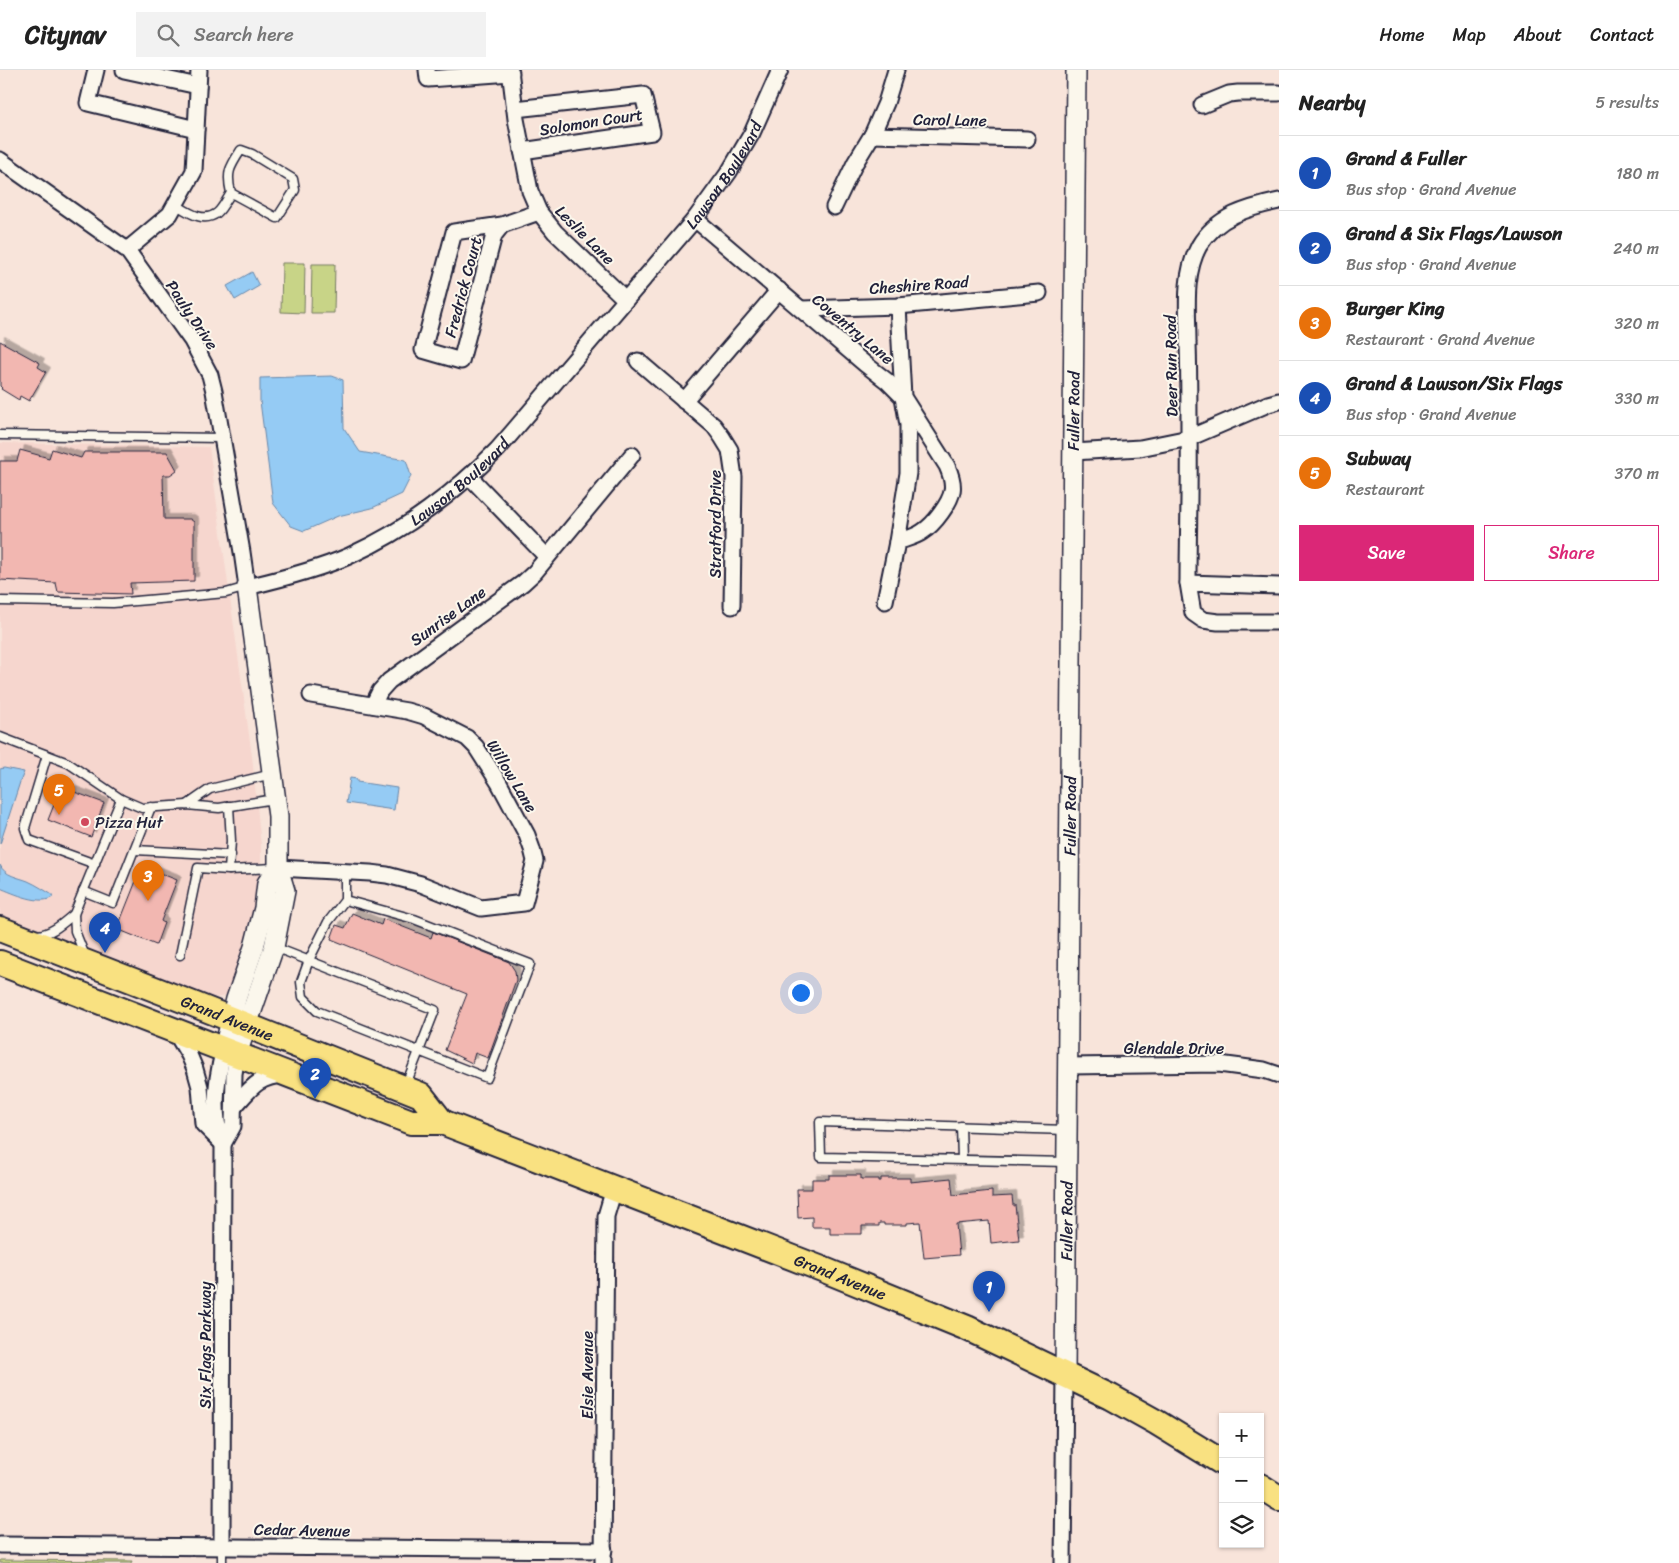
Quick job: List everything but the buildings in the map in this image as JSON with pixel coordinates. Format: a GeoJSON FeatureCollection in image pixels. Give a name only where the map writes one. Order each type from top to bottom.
{"type":"FeatureCollection","features":[{"type":"Feature","properties":{"kind":"main road","name":"Grand Avenue"},"geometry":{"type":"LineString","coordinates":[[10,933],[405,1088],[421,1095],[442,1122]]}},
{"type":"Feature","properties":{"kind":"main road","name":"Grand Avenue"},"geometry":{"type":"LineString","coordinates":[[0,963],[411,1122],[442,1122],[876,1290],[967,1328],[1065,1375],[1141,1414],[1219,1461]]}},
{"type":"Feature","properties":{"kind":"main road"},"geometry":{"type":"LineString","coordinates":[[1264,1489],[1279,1498]]}},
{"type":"Feature","properties":{"kind":"street"},"geometry":{"type":"LineString","coordinates":[[96,70],[88,103],[196,129]]}},
{"type":"Feature","properties":{"kind":"street"},"geometry":{"type":"LineString","coordinates":[[124,70],[198,86]]}},
{"type":"Feature","properties":{"kind":"street"},"geometry":{"type":"LineString","coordinates":[[127,250],[170,214],[194,171],[199,70]]}},
{"type":"Feature","properties":{"kind":"street"},"geometry":{"type":"LineString","coordinates":[[427,70],[428,79],[511,71]]}},
{"type":"Feature","properties":{"kind":"street","name":"Lawson Boulevard"},"geometry":{"type":"LineString","coordinates":[[247,587],[282,579],[349,556],[411,522],[448,496],[470,477],[498,449],[695,219],[729,172],[752,133],[780,70]]}},
{"type":"Feature","properties":{"kind":"street"},"geometry":{"type":"LineString","coordinates":[[834,207],[855,163],[872,135],[886,103],[896,70]]}},
{"type":"Feature","properties":{"kind":"street","name":"Fuller Road"},"geometry":{"type":"LineString","coordinates":[[1063,1563],[1076,70]]}},
{"type":"Feature","properties":{"kind":"street","name":"Leslie Lane"},"geometry":{"type":"LineString","coordinates":[[511,71],[522,151],[530,191],[539,212],[554,232],[626,300]]}},
{"type":"Feature","properties":{"kind":"street"},"geometry":{"type":"LineString","coordinates":[[1202,105],[1229,94],[1279,93]]}},
{"type":"Feature","properties":{"kind":"street","name":"Solomon Court"},"geometry":{"type":"LineString","coordinates":[[515,109],[643,95],[652,132],[522,151]]}},
{"type":"Feature","properties":{"kind":"street","name":"Carol Lane"},"geometry":{"type":"LineString","coordinates":[[872,135],[1028,139]]}},
{"type":"Feature","properties":{"kind":"street","name":"Pauly Drive"},"geometry":{"type":"LineString","coordinates":[[0,160],[127,250],[192,341],[214,391],[247,587]]}},
{"type":"Feature","properties":{"kind":"street","name":"Deer Run Road"},"geometry":{"type":"LineString","coordinates":[[1279,201],[1254,207],[1230,216],[1221,222],[1204,240],[1192,263],[1188,289],[1188,583],[1193,613],[1203,620],[1218,622],[1279,622]]}},
{"type":"Feature","properties":{"kind":"street","name":"Fredrick Court"},"geometry":{"type":"LineString","coordinates":[[502,225],[494,235],[462,361],[423,350],[454,232],[502,225],[539,212]]}},
{"type":"Feature","properties":{"kind":"street"},"geometry":{"type":"LineString","coordinates":[[684,401],[778,290],[695,219]]}},
{"type":"Feature","properties":{"kind":"street","name":"Coventry Lane"},"geometry":{"type":"LineString","coordinates":[[778,290],[887,381],[903,397],[952,478],[953,489],[950,500],[934,522],[921,533],[897,542]]}},
{"type":"Feature","properties":{"kind":"street","name":"Cheshire Road"},"geometry":{"type":"LineString","coordinates":[[802,309],[898,306],[1039,293]]}},
{"type":"Feature","properties":{"kind":"street","name":"Coventry Lane"},"geometry":{"type":"LineString","coordinates":[[884,601],[897,542],[908,473],[908,425],[903,397],[898,306]]}},
{"type":"Feature","properties":{"kind":"street","name":"Stratford Drive"},"geometry":{"type":"LineString","coordinates":[[638,361],[714,426],[730,450],[734,477],[732,606]]}},
{"type":"Feature","properties":{"kind":"street"},"geometry":{"type":"LineString","coordinates":[[1073,452],[1140,448],[1189,438],[1279,401]]}},
{"type":"Feature","properties":{"kind":"street","name":"Sunrise Lane"},"geometry":{"type":"LineString","coordinates":[[373,705],[380,690],[389,681],[523,583],[535,572],[632,455]]}},
{"type":"Feature","properties":{"kind":"street"},"geometry":{"type":"LineString","coordinates":[[470,477],[547,557]]}},
{"type":"Feature","properties":{"kind":"street"},"geometry":{"type":"LineString","coordinates":[[1188,583],[1279,586]]}},
{"type":"Feature","properties":{"kind":"street"},"geometry":{"type":"LineString","coordinates":[[231,1052],[239,1022],[274,946],[285,891],[278,868],[279,840],[276,798],[247,587]]}},
{"type":"Feature","properties":{"kind":"street","name":"Willow Lane"},"geometry":{"type":"LineString","coordinates":[[312,695],[407,711],[424,716],[467,738],[476,747],[499,783],[527,835],[535,861],[524,903],[481,908],[404,879],[370,873],[345,872]]}},
{"type":"Feature","properties":{"kind":"street"},"geometry":{"type":"LineString","coordinates":[[278,868],[345,872]]}},
{"type":"Feature","properties":{"kind":"street"},"geometry":{"type":"LineString","coordinates":[[239,1022],[236,999],[254,947],[264,908],[267,883],[278,868]]}},
{"type":"Feature","properties":{"kind":"street"},"geometry":{"type":"LineString","coordinates":[[173,1029],[195,1069],[200,1087],[203,1124],[223,1144]]}},
{"type":"Feature","properties":{"kind":"street","name":"Six Flags Parkway"},"geometry":{"type":"LineString","coordinates":[[223,1144],[233,1126],[234,1074],[231,1052]]}},
{"type":"Feature","properties":{"kind":"street","name":"Six Flags Parkway"},"geometry":{"type":"LineString","coordinates":[[222,1546],[223,1144],[217,1121],[217,1104],[218,1074],[231,1052]]}},
{"type":"Feature","properties":{"kind":"street","name":"Glendale Drive"},"geometry":{"type":"LineString","coordinates":[[1068,1066],[1219,1064],[1264,1070],[1279,1075]]}},
{"type":"Feature","properties":{"kind":"street"},"geometry":{"type":"LineString","coordinates":[[234,1107],[250,1089],[264,1078],[290,1075]]}},
{"type":"Feature","properties":{"kind":"street","name":"Elsie Avenue"},"geometry":{"type":"LineString","coordinates":[[603,1557],[606,1216],[614,1189]]}},
{"type":"Feature","properties":{"kind":"street","name":"Cedar Avenue"},"geometry":{"type":"LineString","coordinates":[[0,1545],[222,1546],[603,1557]]}},
{"type":"Feature","properties":{"kind":"lane"},"geometry":{"type":"LineString","coordinates":[[175,204],[194,215],[206,217],[217,213],[231,193],[228,178],[230,167],[241,150],[252,154],[293,179],[295,190],[277,218],[231,193]]}},
{"type":"Feature","properties":{"kind":"lane"},"geometry":{"type":"LineString","coordinates":[[0,435],[222,438]]}},
{"type":"Feature","properties":{"kind":"lane"},"geometry":{"type":"LineString","coordinates":[[0,601],[112,603],[226,593],[247,587]]}},
{"type":"Feature","properties":{"kind":"lane"},"geometry":{"type":"LineString","coordinates":[[0,736],[68,763],[121,799],[142,808],[187,805],[219,808],[276,798]]}},
{"type":"Feature","properties":{"kind":"lane"},"geometry":{"type":"LineString","coordinates":[[47,755],[25,828],[28,840],[94,864]]}},
{"type":"Feature","properties":{"kind":"lane"},"geometry":{"type":"LineString","coordinates":[[187,805],[210,789],[272,774]]}},
{"type":"Feature","properties":{"kind":"lane"},"geometry":{"type":"LineString","coordinates":[[90,964],[81,948],[75,931],[74,914],[121,799]]}},
{"type":"Feature","properties":{"kind":"lane"},"geometry":{"type":"LineString","coordinates":[[229,806],[231,841],[229,870]]}},
{"type":"Feature","properties":{"kind":"lane"},"geometry":{"type":"LineString","coordinates":[[83,891],[113,903],[151,807]]}},
{"type":"Feature","properties":{"kind":"lane"},"geometry":{"type":"LineString","coordinates":[[134,850],[231,855]]}},
{"type":"Feature","properties":{"kind":"lane"},"geometry":{"type":"LineString","coordinates":[[180,955],[198,868],[229,870],[278,868]]}},
{"type":"Feature","properties":{"kind":"lane"},"geometry":{"type":"LineString","coordinates":[[345,872],[345,900],[328,922],[309,960],[301,982],[302,997],[317,1011],[486,1078],[530,964],[414,919],[345,900]]}},
{"type":"Feature","properties":{"kind":"lane"},"geometry":{"type":"LineString","coordinates":[[10,933],[45,934],[57,928],[74,914]]}},
{"type":"Feature","properties":{"kind":"lane"},"geometry":{"type":"LineString","coordinates":[[274,946],[435,1010],[405,1088]]}},
{"type":"Feature","properties":{"kind":"lane"},"geometry":{"type":"LineString","coordinates":[[1067,1162],[821,1157],[820,1122],[1068,1130]]}},
{"type":"Feature","properties":{"kind":"lane"},"geometry":{"type":"LineString","coordinates":[[961,1126],[962,1160]]}},
{"type":"Feature","properties":{"kind":"lane"},"geometry":{"type":"LineString","coordinates":[[222,1546],[222,1563]]}},
{"type":"Feature","properties":{"kind":"shaded area"},"geometry":{"type":"Polygon","coordinates":[[[0,443],[209,447],[252,756],[261,846],[261,875],[257,905],[248,941],[231,990],[223,997],[211,998],[192,992],[0,915],[0,443]]]}},
{"type":"Feature","properties":{"kind":"green space"},"geometry":{"type":"Polygon","coordinates":[[[282,263],[305,263],[304,313],[281,312],[282,263]]]}},
{"type":"Feature","properties":{"kind":"green space"},"geometry":{"type":"Polygon","coordinates":[[[312,264],[335,264],[334,313],[311,313],[312,264]]]}},
{"type":"Feature","properties":{"kind":"green space"},"geometry":{"type":"Polygon","coordinates":[[[0,1560],[132,1561],[131,1563],[0,1563],[0,1560]]]}},
{"type":"Feature","properties":{"kind":"water"},"geometry":{"type":"Polygon","coordinates":[[[252,272],[259,286],[235,300],[227,286],[252,272]]]}},
{"type":"Feature","properties":{"kind":"water"},"geometry":{"type":"Polygon","coordinates":[[[332,376],[343,380],[344,428],[360,452],[406,460],[411,476],[402,494],[372,508],[338,516],[304,531],[291,526],[273,503],[260,401],[260,378],[332,376]]]}},
{"type":"Feature","properties":{"kind":"water"},"geometry":{"type":"Polygon","coordinates":[[[0,769],[24,772],[0,844],[0,769]]]}},
{"type":"Feature","properties":{"kind":"water"},"geometry":{"type":"Polygon","coordinates":[[[350,778],[357,779],[357,782],[397,788],[394,810],[346,803],[350,778]]]}},
{"type":"Feature","properties":{"kind":"water"},"geometry":{"type":"Polygon","coordinates":[[[0,865],[8,874],[31,883],[54,896],[49,899],[35,900],[0,888],[0,865]]]}},
{"type":"Feature","properties":{"kind":"place","name":"Subway"},"geometry":{"type":"Point","coordinates":[59,815]}},
{"type":"Feature","properties":{"kind":"place","name":"Pizza Hut"},"geometry":{"type":"Point","coordinates":[85,822]}},
{"type":"Feature","properties":{"kind":"place","name":"Burger King"},"geometry":{"type":"Point","coordinates":[148,901]}},
{"type":"Feature","properties":{"kind":"place","name":"Grand & Lawson/Six Flags"},"geometry":{"type":"Point","coordinates":[105,953]}},
{"type":"Feature","properties":{"kind":"place","name":"Grand & Six Flags/Lawson"},"geometry":{"type":"Point","coordinates":[315,1099]}},
{"type":"Feature","properties":{"kind":"place","name":"Grand & Fuller"},"geometry":{"type":"Point","coordinates":[989,1312]}}]}
